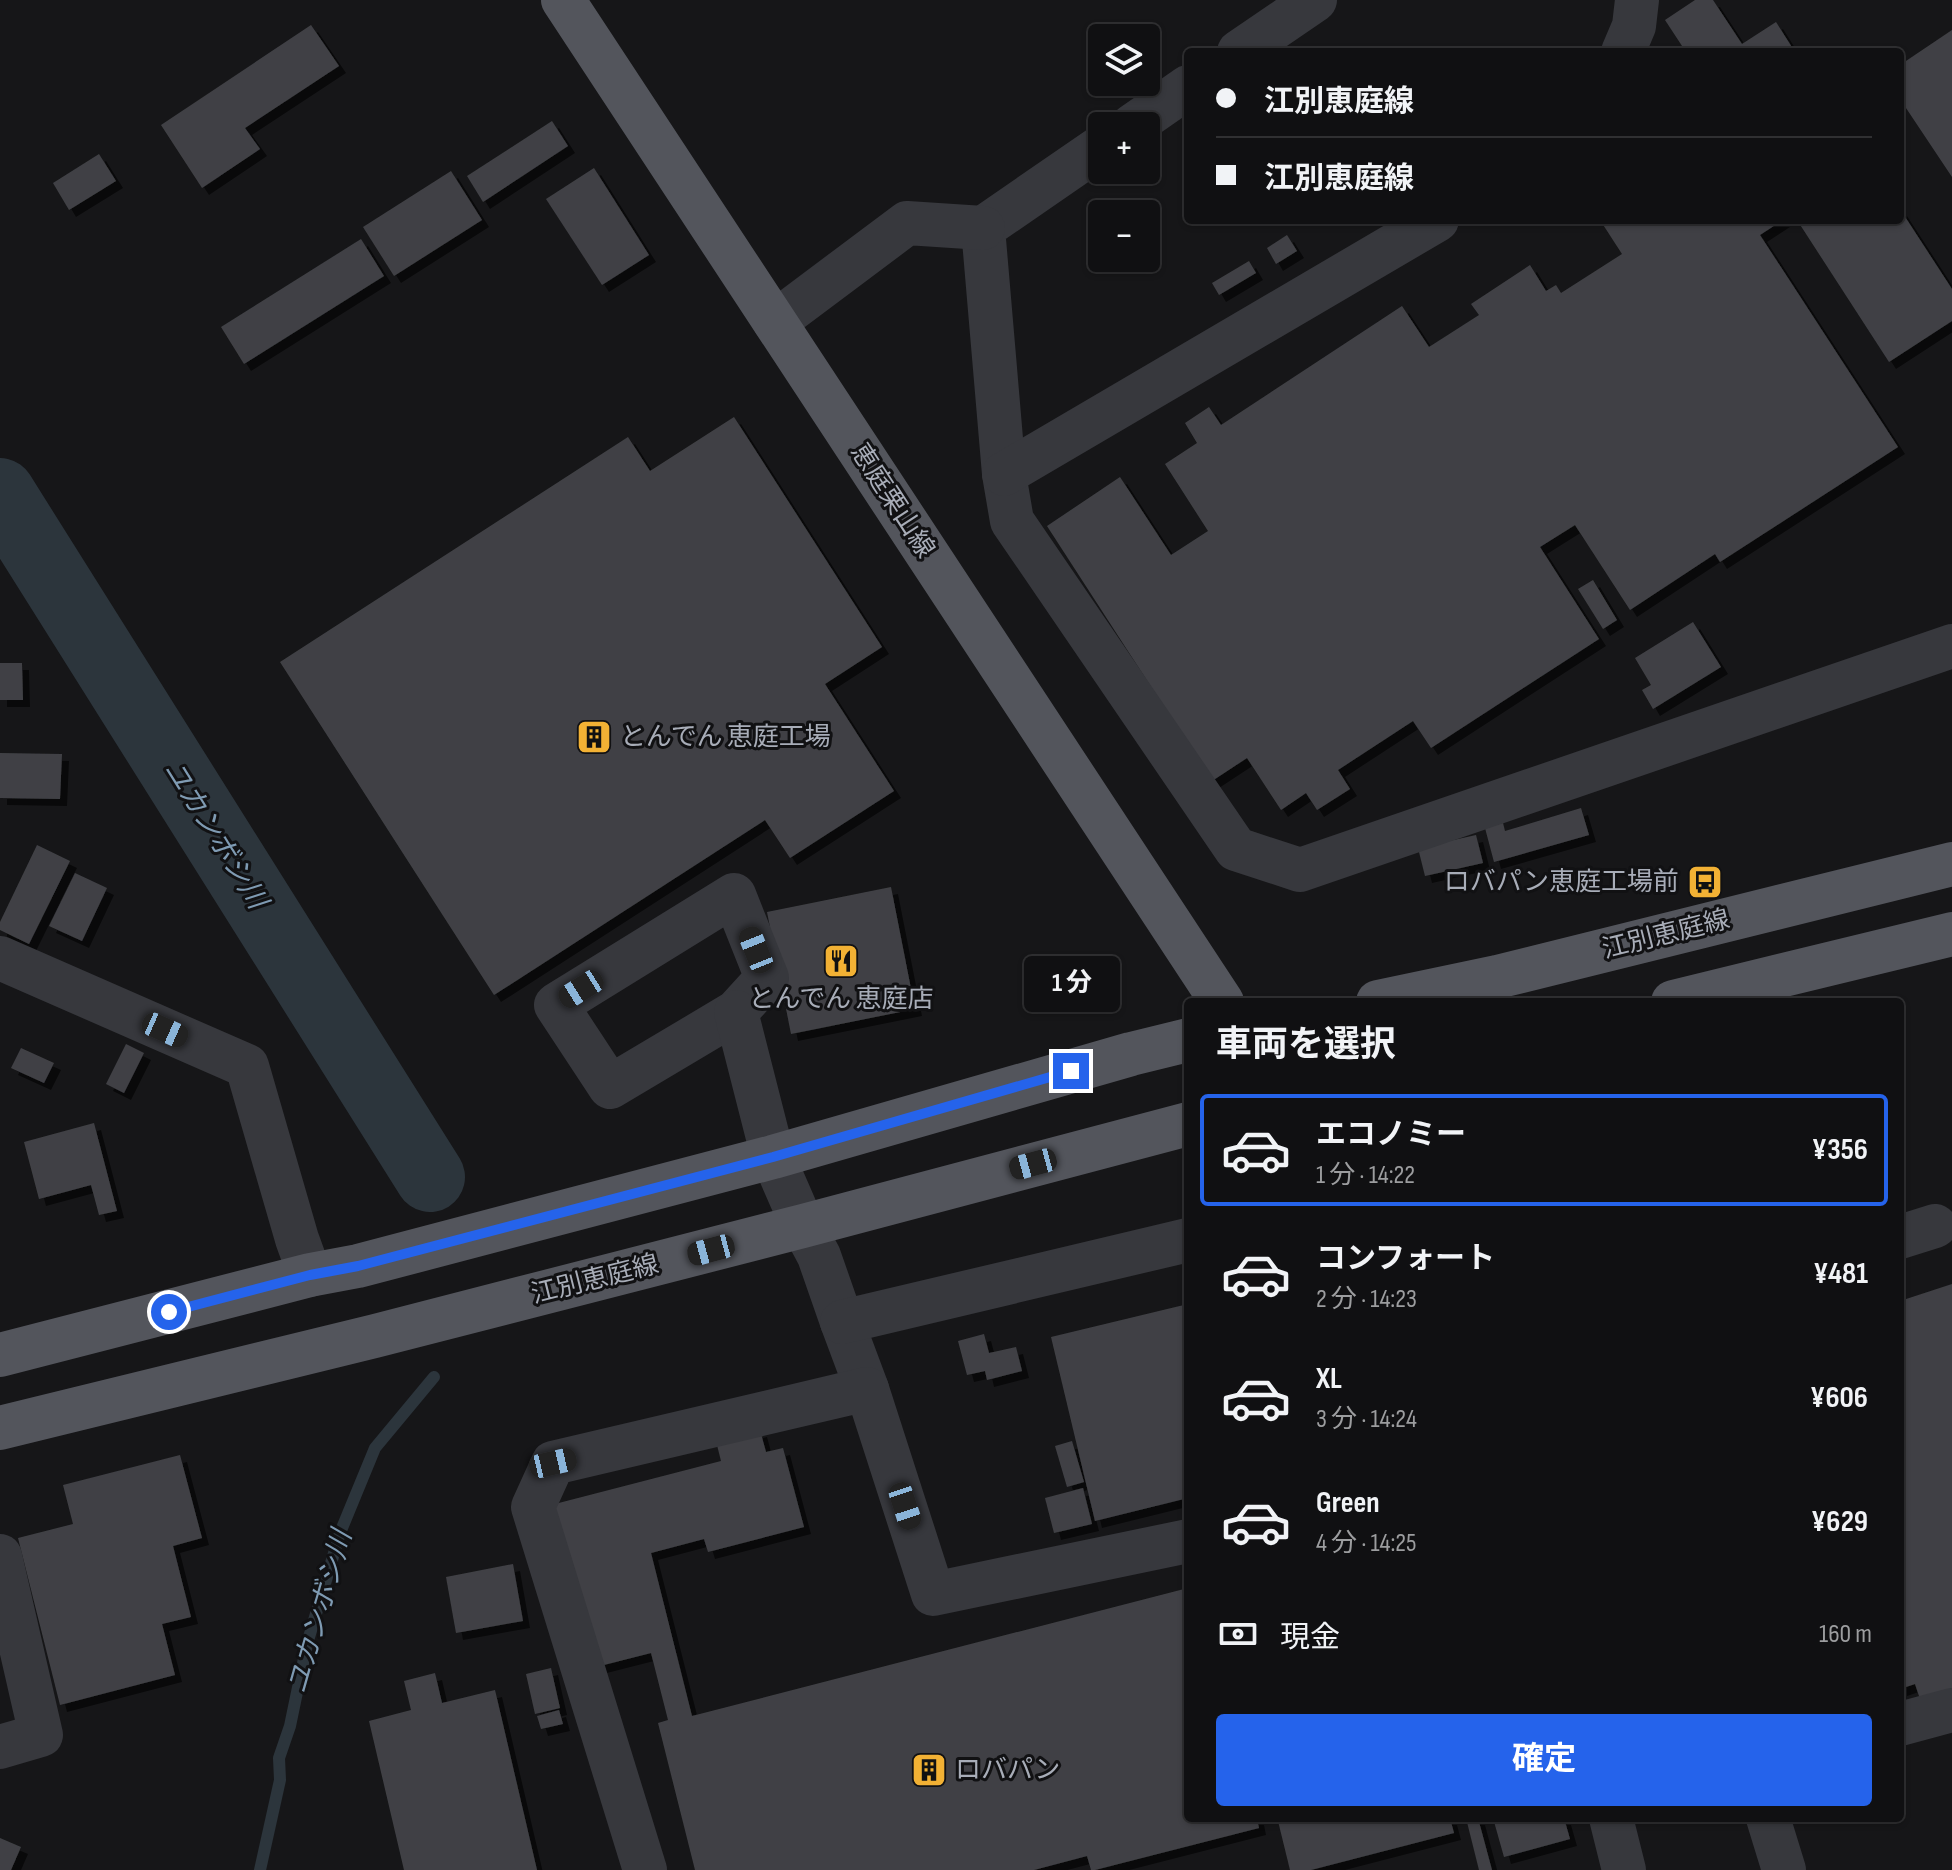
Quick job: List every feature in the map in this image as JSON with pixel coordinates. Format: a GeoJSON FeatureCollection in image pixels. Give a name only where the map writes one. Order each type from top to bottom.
{"type":"FeatureCollection","features":[{"type":"Feature","properties":{"kind":"main road","name":"恵庭栗山線"},"geometry":{"type":"LineString","coordinates":[[563,0],[1219,998]]}},
{"type":"Feature","properties":{"kind":"main road","name":"江別恵庭線"},"geometry":{"type":"LineString","coordinates":[[1419,998],[1502,990],[1952,864]]}},
{"type":"Feature","properties":{"kind":"main road"},"geometry":{"type":"LineString","coordinates":[[1689,998],[1952,934]]}},
{"type":"Feature","properties":{"kind":"main road"},"geometry":{"type":"LineString","coordinates":[[0,1355],[310,1275],[358,1266],[773,1157],[1184,1041]]}},
{"type":"Feature","properties":{"kind":"main road","name":"江別恵庭線"},"geometry":{"type":"LineString","coordinates":[[0,1428],[375,1336],[1184,1125]]}},
{"type":"Feature","properties":{"kind":"street"},"geometry":{"type":"LineString","coordinates":[[1245,48],[1315,0]]}},
{"type":"Feature","properties":{"kind":"street"},"geometry":{"type":"LineString","coordinates":[[1625,48],[1634,26],[1637,0]]}},
{"type":"Feature","properties":{"kind":"street"},"geometry":{"type":"LineString","coordinates":[[1152,112],[1184,90]]}},
{"type":"Feature","properties":{"kind":"street"},"geometry":{"type":"LineString","coordinates":[[775,322],[907,223],[983,228],[1088,156]]}},
{"type":"Feature","properties":{"kind":"street"},"geometry":{"type":"LineString","coordinates":[[1004,474],[1430,224]]}},
{"type":"Feature","properties":{"kind":"street"},"geometry":{"type":"LineString","coordinates":[[983,228],[1004,474],[1012,521],[1236,849],[1300,870],[1952,646]]}},
{"type":"Feature","properties":{"kind":"street"},"geometry":{"type":"LineString","coordinates":[[734,895],[767,978],[736,1012],[610,1087],[556,1005],[734,895]]}},
{"type":"Feature","properties":{"kind":"street"},"geometry":{"type":"LineString","coordinates":[[0,958],[247,1066],[310,1275]]}},
{"type":"Feature","properties":{"kind":"street"},"geometry":{"type":"LineString","coordinates":[[736,1012],[773,1157],[819,1256],[867,1389],[933,1594],[1184,1542]]}},
{"type":"Feature","properties":{"kind":"street"},"geometry":{"type":"LineString","coordinates":[[842,1322],[1184,1241]]}},
{"type":"Feature","properties":{"kind":"street"},"geometry":{"type":"LineString","coordinates":[[645,1870],[533,1507],[553,1463],[867,1389]]}},
{"type":"Feature","properties":{"kind":"street"},"geometry":{"type":"LineString","coordinates":[[0,1556],[41,1735],[0,1747]]}},
{"type":"Feature","properties":{"kind":"street"},"geometry":{"type":"LineString","coordinates":[[1904,1723],[1952,1710]]}},
{"type":"Feature","properties":{"kind":"street"},"geometry":{"type":"LineString","coordinates":[[1612,1822],[1624,1870]]}},
{"type":"Feature","properties":{"kind":"street"},"geometry":{"type":"LineString","coordinates":[[1769,1822],[1784,1870]]}},
{"type":"Feature","properties":{"kind":"building"},"geometry":{"type":"Polygon","coordinates":[[[1695,0],[1713,0],[1742,44],[1776,22],[1792,48],[1683,48],[1665,20],[1695,0]]]}},
{"type":"Feature","properties":{"kind":"building"},"geometry":{"type":"Polygon","coordinates":[[[311,25],[339,66],[245,128],[260,149],[202,188],[161,125],[311,25]]]}},
{"type":"Feature","properties":{"kind":"building"},"geometry":{"type":"Polygon","coordinates":[[[1952,30],[1952,177],[1904,105],[1904,62],[1952,30]]]}},
{"type":"Feature","properties":{"kind":"building"},"geometry":{"type":"Polygon","coordinates":[[[552,121],[568,146],[483,202],[467,176],[552,121]]]}},
{"type":"Feature","properties":{"kind":"building"},"geometry":{"type":"Polygon","coordinates":[[[99,154],[116,181],[69,210],[53,183],[99,154]]]}},
{"type":"Feature","properties":{"kind":"building"},"geometry":{"type":"Polygon","coordinates":[[[594,168],[649,255],[602,285],[546,199],[594,168]]]}},
{"type":"Feature","properties":{"kind":"building"},"geometry":{"type":"Polygon","coordinates":[[[451,171],[482,220],[394,276],[363,227],[451,171]]]}},
{"type":"Feature","properties":{"kind":"building"},"geometry":{"type":"Polygon","coordinates":[[[1904,215],[1952,289],[1952,321],[1889,362],[1800,224],[1904,224],[1904,215]]]}},
{"type":"Feature","properties":{"kind":"building"},"geometry":{"type":"Polygon","coordinates":[[[1603,224],[1777,224],[1760,235],[1898,447],[1720,562],[1715,554],[1630,610],[1575,525],[1540,547],[1599,639],[1431,748],[1413,721],[1338,770],[1350,789],[1317,810],[1306,793],[1281,810],[1247,758],[1212,781],[1047,526],[1120,477],[1171,555],[1208,531],[1165,464],[1197,443],[1185,423],[1209,407],[1221,425],[1402,306],[1429,347],[1479,315],[1471,304],[1530,265],[1546,291],[1556,285],[1561,293],[1622,254],[1603,224]]]}},
{"type":"Feature","properties":{"kind":"building"},"geometry":{"type":"Polygon","coordinates":[[[1287,235],[1297,251],[1276,264],[1267,248],[1287,235]]]}},
{"type":"Feature","properties":{"kind":"building"},"geometry":{"type":"Polygon","coordinates":[[[361,239],[384,276],[244,364],[221,327],[361,239]]]}},
{"type":"Feature","properties":{"kind":"building"},"geometry":{"type":"Polygon","coordinates":[[[1249,261],[1256,273],[1219,295],[1212,283],[1249,261]]]}},
{"type":"Feature","properties":{"kind":"building","name":"とんでん 恵庭工場"},"geometry":{"type":"Polygon","coordinates":[[[734,417],[882,647],[825,684],[894,791],[790,858],[765,820],[494,995],[280,662],[628,437],[650,471],[734,417]]]}},
{"type":"Feature","properties":{"kind":"building"},"geometry":{"type":"Polygon","coordinates":[[[1593,580],[1617,620],[1603,629],[1578,589],[1593,580]]]}},
{"type":"Feature","properties":{"kind":"building"},"geometry":{"type":"Polygon","coordinates":[[[1693,622],[1721,667],[1653,709],[1642,690],[1651,685],[1635,658],[1693,622]]]}},
{"type":"Feature","properties":{"kind":"building"},"geometry":{"type":"Polygon","coordinates":[[[0,663],[22,663],[23,700],[0,700],[0,663]]]}},
{"type":"Feature","properties":{"kind":"building"},"geometry":{"type":"Polygon","coordinates":[[[0,753],[62,754],[60,799],[0,798],[0,753]]]}},
{"type":"Feature","properties":{"kind":"building"},"geometry":{"type":"Polygon","coordinates":[[[1581,808],[1589,835],[1494,862],[1485,828],[1503,823],[1505,831],[1581,808]]]}},
{"type":"Feature","properties":{"kind":"building"},"geometry":{"type":"Polygon","coordinates":[[[1476,835],[1483,863],[1425,876],[1418,848],[1476,835]]]}},
{"type":"Feature","properties":{"kind":"building"},"geometry":{"type":"Polygon","coordinates":[[[37,845],[70,861],[29,944],[0,930],[0,922],[37,845]]]}},
{"type":"Feature","properties":{"kind":"building"},"geometry":{"type":"Polygon","coordinates":[[[75,873],[107,888],[82,941],[49,926],[75,873]]]}},
{"type":"Feature","properties":{"kind":"building","name":"とんでん 恵庭店"},"geometry":{"type":"Polygon","coordinates":[[[891,887],[915,1009],[791,1034],[767,912],[891,887]]]}},
{"type":"Feature","properties":{"kind":"building"},"geometry":{"type":"Polygon","coordinates":[[[126,1044],[144,1053],[124,1093],[106,1084],[126,1044]]]}},
{"type":"Feature","properties":{"kind":"building"},"geometry":{"type":"Polygon","coordinates":[[[21,1048],[54,1063],[44,1083],[11,1068],[21,1048]]]}},
{"type":"Feature","properties":{"kind":"building"},"geometry":{"type":"Polygon","coordinates":[[[94,1123],[117,1211],[99,1215],[91,1185],[39,1199],[24,1142],[94,1123]]]}},
{"type":"Feature","properties":{"kind":"building"},"geometry":{"type":"Polygon","coordinates":[[[1952,1284],[1952,1688],[1920,1699],[1915,1684],[1904,1688],[1904,1300],[1952,1284]]]}},
{"type":"Feature","properties":{"kind":"building"},"geometry":{"type":"Polygon","coordinates":[[[1184,1305],[1184,1499],[1095,1521],[1051,1337],[1184,1305]]]}},
{"type":"Feature","properties":{"kind":"building"},"geometry":{"type":"Polygon","coordinates":[[[984,1334],[989,1353],[1016,1347],[1022,1371],[987,1380],[985,1371],[967,1375],[958,1341],[984,1334]]]}},
{"type":"Feature","properties":{"kind":"building","name":"ロバパン"},"geometry":{"type":"Polygon","coordinates":[[[760,1430],[766,1452],[783,1448],[804,1527],[708,1552],[704,1539],[651,1553],[692,1716],[1184,1589],[1184,1822],[1258,1822],[1259,1828],[1095,1870],[1091,1870],[1087,1856],[1034,1870],[695,1870],[658,1723],[668,1720],[651,1653],[592,1668],[551,1505],[721,1461],[716,1441],[760,1430]]]}},
{"type":"Feature","properties":{"kind":"building"},"geometry":{"type":"Polygon","coordinates":[[[1072,1441],[1084,1482],[1067,1487],[1055,1446],[1072,1441]]]}},
{"type":"Feature","properties":{"kind":"building"},"geometry":{"type":"Polygon","coordinates":[[[180,1455],[202,1538],[173,1546],[191,1617],[162,1624],[175,1675],[60,1705],[18,1538],[73,1524],[63,1485],[180,1455]]]}},
{"type":"Feature","properties":{"kind":"building"},"geometry":{"type":"Polygon","coordinates":[[[1083,1488],[1092,1524],[1054,1533],[1045,1498],[1083,1488]]]}},
{"type":"Feature","properties":{"kind":"building"},"geometry":{"type":"Polygon","coordinates":[[[513,1564],[523,1621],[456,1633],[446,1577],[513,1564]]]}},
{"type":"Feature","properties":{"kind":"building"},"geometry":{"type":"Polygon","coordinates":[[[551,1668],[560,1708],[535,1714],[526,1674],[551,1668]]]}},
{"type":"Feature","properties":{"kind":"building"},"geometry":{"type":"Polygon","coordinates":[[[435,1673],[442,1703],[495,1690],[537,1870],[404,1870],[369,1721],[411,1710],[404,1681],[435,1673]]]}},
{"type":"Feature","properties":{"kind":"building"},"geometry":{"type":"Polygon","coordinates":[[[559,1710],[563,1724],[541,1729],[537,1716],[559,1710]]]}},
{"type":"Feature","properties":{"kind":"building"},"geometry":{"type":"Polygon","coordinates":[[[1278,1822],[1451,1822],[1454,1833],[1311,1870],[1290,1870],[1278,1822]]]}},
{"type":"Feature","properties":{"kind":"building"},"geometry":{"type":"Polygon","coordinates":[[[1467,1822],[1479,1822],[1492,1870],[1479,1870],[1467,1822]]]}},
{"type":"Feature","properties":{"kind":"building"},"geometry":{"type":"Polygon","coordinates":[[[1494,1822],[1565,1822],[1570,1839],[1504,1857],[1494,1822]]]}},
{"type":"Feature","properties":{"kind":"building"},"geometry":{"type":"Polygon","coordinates":[[[0,1838],[21,1847],[11,1870],[0,1870],[0,1838]]]}},
{"type":"Feature","properties":{"kind":"waterway","name":"ユカンボシ川"},"geometry":{"type":"LineString","coordinates":[[0,493],[430,1177]]}},
{"type":"Feature","properties":{"kind":"waterway","name":"ユカンボシ川"},"geometry":{"type":"LineString","coordinates":[[260,1870],[280,1780],[279,1758],[290,1726],[307,1644],[340,1533],[375,1448],[434,1377]]}},
{"type":"Feature","properties":{"kind":"place","name":"とんでん 恵庭工場"},"geometry":{"type":"Point","coordinates":[594,737]}},
{"type":"Feature","properties":{"kind":"place","name":"ロバパン恵庭工場前"},"geometry":{"type":"Point","coordinates":[1705,882]}},
{"type":"Feature","properties":{"kind":"place","name":"とんでん 恵庭店"},"geometry":{"type":"Point","coordinates":[841,961]}},
{"type":"Feature","properties":{"kind":"place","name":"ロバパン"},"geometry":{"type":"Point","coordinates":[929,1770]}},
{"type":"Feature","properties":{"kind":"route"},"geometry":{"type":"LineString","coordinates":[[169,1312],[310,1275],[358,1266],[773,1157],[1071,1071]]}}]}
